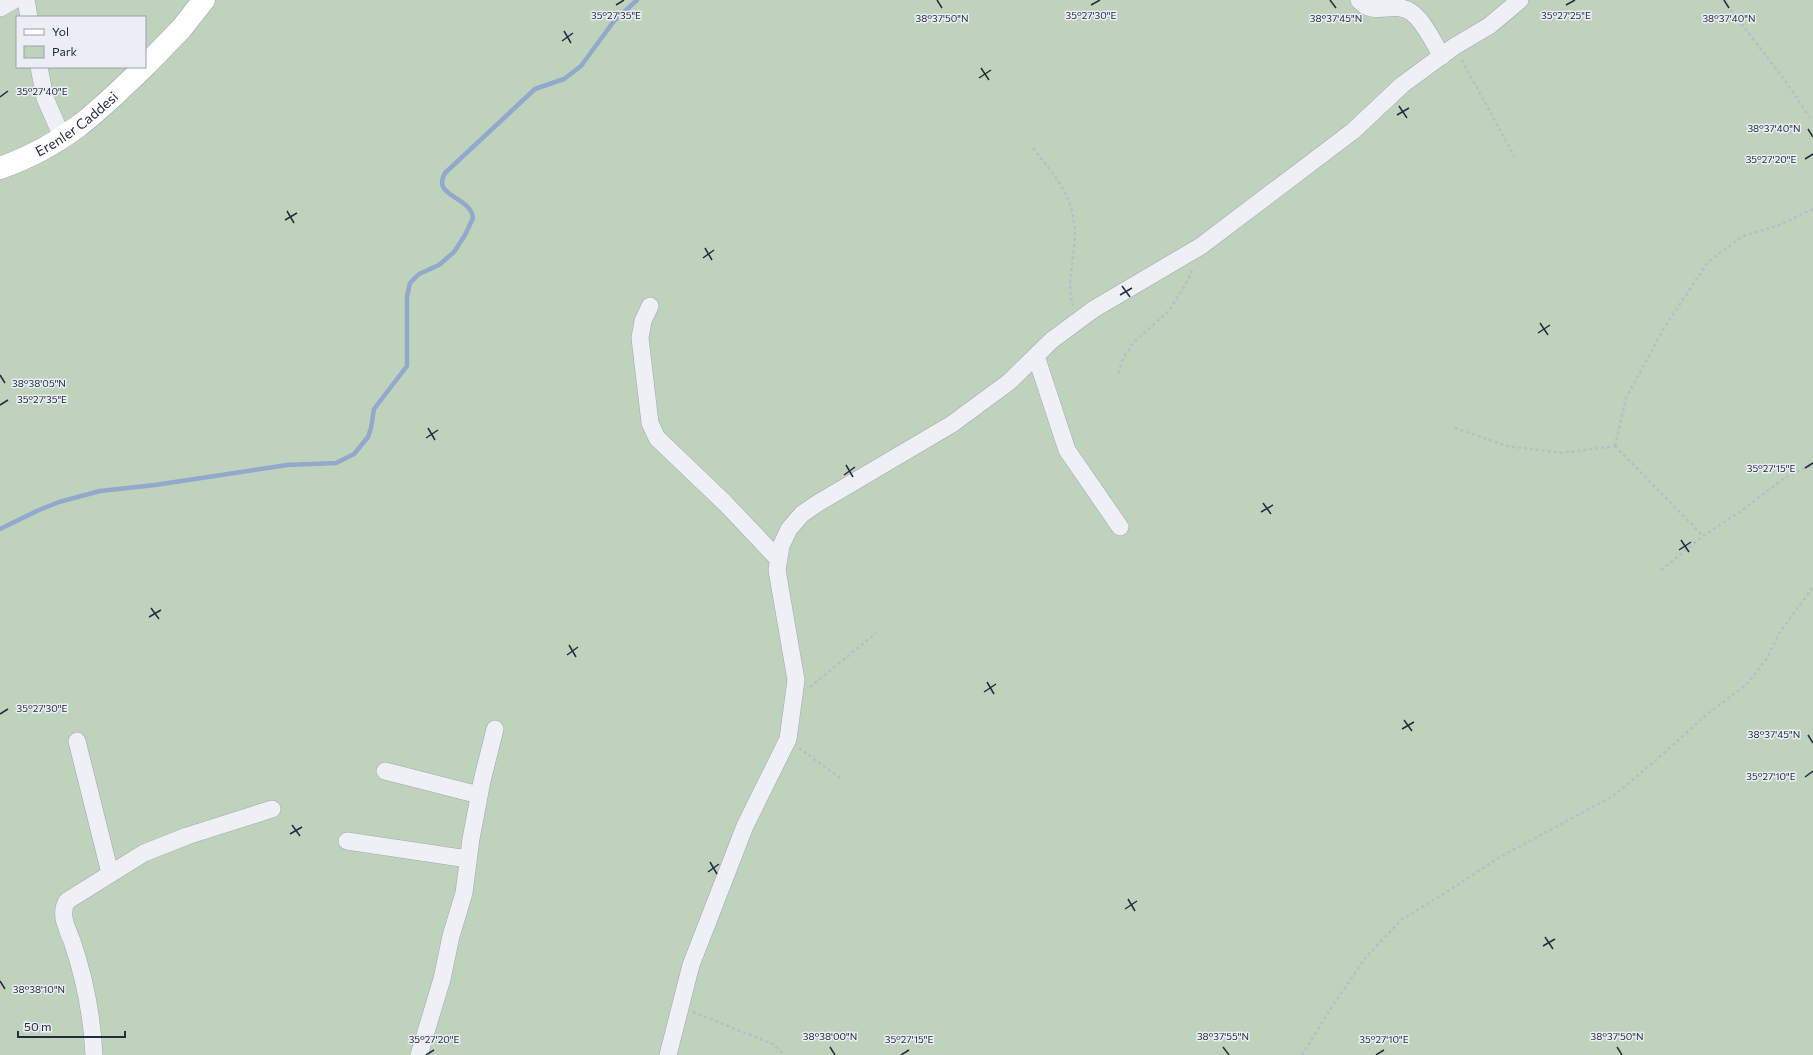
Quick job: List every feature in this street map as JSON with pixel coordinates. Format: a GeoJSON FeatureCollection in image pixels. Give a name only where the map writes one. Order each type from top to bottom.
{"type":"FeatureCollection","features":[{"type":"Feature","properties":{"kind":"main road","name":"Erenler Caddesi"},"geometry":{"type":"LineString","coordinates":[[146,64],[181,29],[204,0]]}},
{"type":"Feature","properties":{"kind":"main road","name":"Erenler Caddesi"},"geometry":{"type":"LineString","coordinates":[[0,168],[19,162],[63,139],[101,109],[142,68]]}},
{"type":"Feature","properties":{"kind":"street"},"geometry":{"type":"LineString","coordinates":[[0,8],[14,0]]}},
{"type":"Feature","properties":{"kind":"street"},"geometry":{"type":"LineString","coordinates":[[26,0],[29,16]]}},
{"type":"Feature","properties":{"kind":"street"},"geometry":{"type":"LineString","coordinates":[[1359,0],[1364,6],[1376,10],[1401,8],[1411,11],[1448,51]]}},
{"type":"Feature","properties":{"kind":"street"},"geometry":{"type":"LineString","coordinates":[[668,1055],[691,965],[745,826],[788,739],[796,680],[777,570],[781,546],[789,529],[802,514],[952,424],[1009,382],[1052,340],[1094,309],[1201,246],[1353,131],[1402,85],[1448,51],[1488,26],[1520,0]]}},
{"type":"Feature","properties":{"kind":"street"},"geometry":{"type":"LineString","coordinates":[[39,68],[45,98],[63,139]]}},
{"type":"Feature","properties":{"kind":"street"},"geometry":{"type":"LineString","coordinates":[[650,306],[643,321],[640,338],[650,423],[657,438],[725,503],[779,560]]}},
{"type":"Feature","properties":{"kind":"street"},"geometry":{"type":"LineString","coordinates":[[1036,356],[1067,450],[1120,527]]}},
{"type":"Feature","properties":{"kind":"street"},"geometry":{"type":"LineString","coordinates":[[419,1055],[442,979],[451,936],[464,893],[479,795],[495,729]]}},
{"type":"Feature","properties":{"kind":"street"},"geometry":{"type":"LineString","coordinates":[[77,741],[110,873]]}},
{"type":"Feature","properties":{"kind":"street"},"geometry":{"type":"LineString","coordinates":[[385,771],[479,795]]}},
{"type":"Feature","properties":{"kind":"street"},"geometry":{"type":"LineString","coordinates":[[94,1055],[92,1022],[83,974],[64,920],[63,910],[67,901],[144,853],[187,836],[272,809]]}},
{"type":"Feature","properties":{"kind":"street"},"geometry":{"type":"LineString","coordinates":[[347,840],[468,859]]}},
{"type":"Feature","properties":{"kind":"path"},"geometry":{"type":"LineString","coordinates":[[1723,0],[1813,120]]}},
{"type":"Feature","properties":{"kind":"path"},"geometry":{"type":"LineString","coordinates":[[1448,51],[1514,156]]}},
{"type":"Feature","properties":{"kind":"path"},"geometry":{"type":"LineString","coordinates":[[1033,148],[1057,180],[1070,202],[1076,226],[1074,251],[1069,274],[1070,298],[1077,321]]}},
{"type":"Feature","properties":{"kind":"path"},"geometry":{"type":"LineString","coordinates":[[1615,446],[1626,398],[1664,328],[1708,262],[1743,236],[1780,225],[1813,209]]}},
{"type":"Feature","properties":{"kind":"path"},"geometry":{"type":"LineString","coordinates":[[1118,373],[1124,357],[1134,342],[1169,311],[1188,280],[1201,246]]}},
{"type":"Feature","properties":{"kind":"path"},"geometry":{"type":"LineString","coordinates":[[1455,428],[1507,446],[1561,453],[1615,446]]}},
{"type":"Feature","properties":{"kind":"path"},"geometry":{"type":"LineString","coordinates":[[1615,446],[1703,536]]}},
{"type":"Feature","properties":{"kind":"path"},"geometry":{"type":"LineString","coordinates":[[1661,570],[1703,536],[1741,511],[1784,478],[1813,464]]}},
{"type":"Feature","properties":{"kind":"path"},"geometry":{"type":"LineString","coordinates":[[1302,1055],[1366,956],[1401,920],[1500,857],[1613,796],[1661,756],[1706,715],[1746,684],[1766,660],[1780,632],[1813,587]]}},
{"type":"Feature","properties":{"kind":"path"},"geometry":{"type":"LineString","coordinates":[[793,701],[876,632]]}},
{"type":"Feature","properties":{"kind":"path"},"geometry":{"type":"LineString","coordinates":[[788,739],[840,778]]}},
{"type":"Feature","properties":{"kind":"path"},"geometry":{"type":"LineString","coordinates":[[680,1007],[773,1044],[784,1055]]}},
{"type":"Feature","properties":{"kind":"green space"},"geometry":{"type":"Polygon","coordinates":[[[0,0],[1813,0],[1813,1055],[0,1055],[0,0]]]}},
{"type":"Feature","properties":{"kind":"waterway"},"geometry":{"type":"LineString","coordinates":[[0,529],[59,502],[100,491],[155,485],[287,465],[336,463],[354,454],[368,437],[374,409],[407,366],[407,296],[410,283],[419,274],[439,265],[454,252],[465,235],[473,218],[471,211],[466,205],[447,192],[443,187],[442,181],[445,173],[535,89],[564,79],[581,66],[614,21],[637,0]]}}]}
